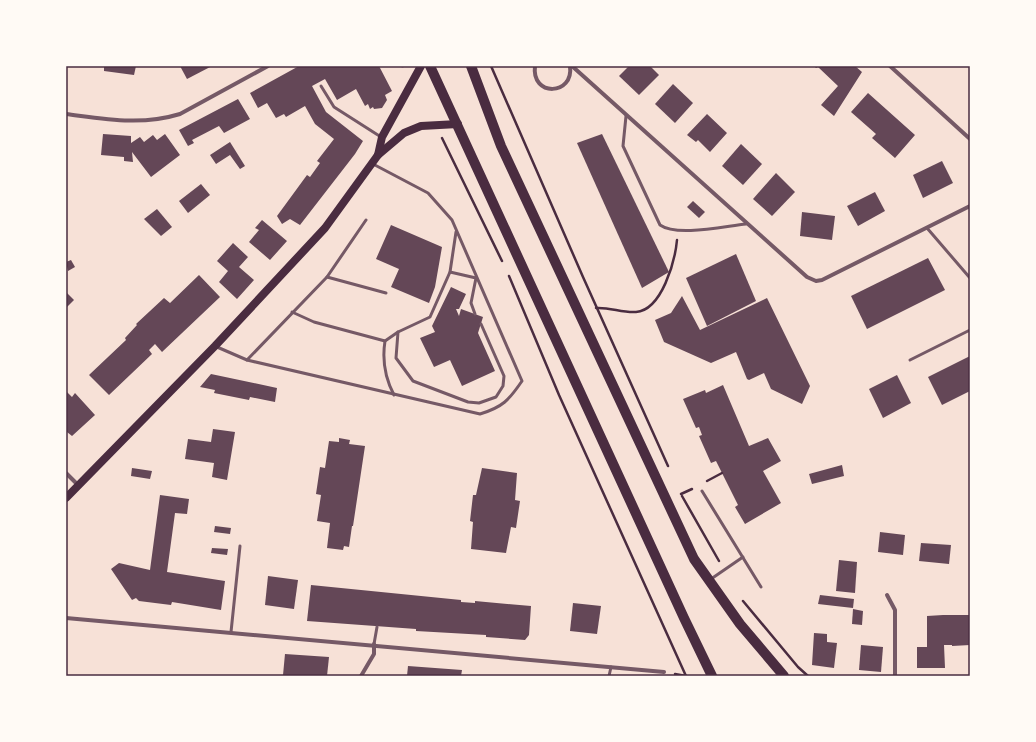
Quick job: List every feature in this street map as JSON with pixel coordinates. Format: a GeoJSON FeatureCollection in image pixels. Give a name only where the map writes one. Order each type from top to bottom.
{"type":"FeatureCollection","features":[{"type":"Feature","properties":{"kind":"main road"},"geometry":{"type":"LineString","coordinates":[[378,155],[382,138],[421,66]]}},
{"type":"Feature","properties":{"kind":"main road"},"geometry":{"type":"LineString","coordinates":[[430,66],[712,676]]}},
{"type":"Feature","properties":{"kind":"main road"},"geometry":{"type":"LineString","coordinates":[[471,66],[502,146],[694,559],[740,624],[784,676]]}},
{"type":"Feature","properties":{"kind":"main road"},"geometry":{"type":"LineString","coordinates":[[66,498],[215,346],[325,228],[378,155],[404,133],[421,126],[458,124]]}},
{"type":"Feature","properties":{"kind":"street"},"geometry":{"type":"LineString","coordinates":[[66,114],[134,122],[166,118],[180,114],[268,66]]}},
{"type":"Feature","properties":{"kind":"street"},"geometry":{"type":"LineString","coordinates":[[535,66],[536,78],[539,83],[550,89],[556,89],[567,82],[570,77],[571,66]]}},
{"type":"Feature","properties":{"kind":"street"},"geometry":{"type":"LineString","coordinates":[[571,66],[806,277],[816,281],[822,280],[970,206]]}},
{"type":"Feature","properties":{"kind":"street"},"geometry":{"type":"LineString","coordinates":[[890,66],[970,139]]}},
{"type":"Feature","properties":{"kind":"street"},"geometry":{"type":"LineString","coordinates":[[66,473],[78,485]]}},
{"type":"Feature","properties":{"kind":"street"},"geometry":{"type":"LineString","coordinates":[[887,595],[895,610],[895,676]]}},
{"type":"Feature","properties":{"kind":"street"},"geometry":{"type":"LineString","coordinates":[[66,618],[374,644],[611,667],[665,674]]}},
{"type":"Feature","properties":{"kind":"street"},"geometry":{"type":"LineString","coordinates":[[361,676],[374,654],[374,644]]}},
{"type":"Feature","properties":{"kind":"lane"},"geometry":{"type":"LineString","coordinates":[[321,86],[334,107],[382,138]]}},
{"type":"Feature","properties":{"kind":"lane"},"geometry":{"type":"LineString","coordinates":[[626,116],[623,146],[660,225],[667,230],[678,231],[746,224]]}},
{"type":"Feature","properties":{"kind":"lane"},"geometry":{"type":"LineString","coordinates":[[215,346],[247,360],[480,414],[497,409],[510,398],[522,381],[452,220],[428,193],[372,164]]}},
{"type":"Feature","properties":{"kind":"lane"},"geometry":{"type":"LineString","coordinates":[[247,360],[327,277],[366,220]]}},
{"type":"Feature","properties":{"kind":"lane"},"geometry":{"type":"LineString","coordinates":[[927,228],[970,278]]}},
{"type":"Feature","properties":{"kind":"lane"},"geometry":{"type":"LineString","coordinates":[[394,395],[389,386],[383,358],[385,341],[398,332],[430,317],[450,272],[456,232]]}},
{"type":"Feature","properties":{"kind":"lane"},"geometry":{"type":"LineString","coordinates":[[450,272],[476,278]]}},
{"type":"Feature","properties":{"kind":"lane"},"geometry":{"type":"LineString","coordinates":[[327,277],[386,293]]}},
{"type":"Feature","properties":{"kind":"lane"},"geometry":{"type":"LineString","coordinates":[[475,314],[470,303],[476,278]]}},
{"type":"Feature","properties":{"kind":"lane"},"geometry":{"type":"LineString","coordinates":[[292,312],[314,322],[385,341]]}},
{"type":"Feature","properties":{"kind":"lane"},"geometry":{"type":"LineString","coordinates":[[398,332],[396,358],[413,381],[468,402],[479,403],[496,397],[503,386],[504,376],[481,324]]}},
{"type":"Feature","properties":{"kind":"lane"},"geometry":{"type":"LineString","coordinates":[[910,360],[970,330]]}},
{"type":"Feature","properties":{"kind":"lane"},"geometry":{"type":"LineString","coordinates":[[702,491],[761,587]]}},
{"type":"Feature","properties":{"kind":"lane"},"geometry":{"type":"LineString","coordinates":[[230,632],[240,546]]}},
{"type":"Feature","properties":{"kind":"lane"},"geometry":{"type":"LineString","coordinates":[[709,580],[743,557]]}},
{"type":"Feature","properties":{"kind":"lane"},"geometry":{"type":"LineString","coordinates":[[374,644],[377,627]]}},
{"type":"Feature","properties":{"kind":"lane"},"geometry":{"type":"LineString","coordinates":[[608,676],[611,667]]}},
{"type":"Feature","properties":{"kind":"path"},"geometry":{"type":"LineString","coordinates":[[491,66],[596,308],[672,473]]}},
{"type":"Feature","properties":{"kind":"path"},"geometry":{"type":"LineString","coordinates":[[436,125],[504,266]]}},
{"type":"Feature","properties":{"kind":"path"},"geometry":{"type":"LineString","coordinates":[[596,308],[608,307],[634,312],[644,311],[650,307],[661,293],[675,257],[678,231]]}},
{"type":"Feature","properties":{"kind":"path"},"geometry":{"type":"LineString","coordinates":[[508,273],[559,395],[686,676]]}},
{"type":"Feature","properties":{"kind":"path"},"geometry":{"type":"LineString","coordinates":[[678,487],[724,570]]}},
{"type":"Feature","properties":{"kind":"path"},"geometry":{"type":"LineString","coordinates":[[741,598],[798,667],[808,676]]}},
{"type":"Feature","properties":{"kind":"building"},"geometry":{"type":"Polygon","coordinates":[[[104,66],[136,66],[134,75],[104,71],[104,66]]]}},
{"type":"Feature","properties":{"kind":"building"},"geometry":{"type":"Polygon","coordinates":[[[180,66],[212,66],[187,79],[180,66]]]}},
{"type":"Feature","properties":{"kind":"building"},"geometry":{"type":"Polygon","coordinates":[[[299,66],[379,66],[392,91],[385,95],[387,100],[382,108],[374,109],[373,107],[370,109],[368,104],[365,106],[356,89],[337,100],[325,79],[312,86],[326,112],[363,141],[355,154],[300,225],[290,219],[282,224],[277,216],[307,175],[310,177],[320,163],[317,161],[334,139],[315,124],[305,106],[286,117],[284,114],[276,118],[267,103],[258,108],[250,93],[299,66]]]}},
{"type":"Feature","properties":{"kind":"building"},"geometry":{"type":"Polygon","coordinates":[[[629,66],[650,66],[659,75],[639,95],[619,76],[629,66]]]}},
{"type":"Feature","properties":{"kind":"building"},"geometry":{"type":"Polygon","coordinates":[[[814,66],[855,66],[862,72],[834,116],[821,105],[838,86],[818,67],[816,68],[814,66]]]}},
{"type":"Feature","properties":{"kind":"building"},"geometry":{"type":"Polygon","coordinates":[[[673,84],[693,103],[675,123],[655,104],[673,84]]]}},
{"type":"Feature","properties":{"kind":"building"},"geometry":{"type":"Polygon","coordinates":[[[868,93],[915,135],[895,158],[872,138],[876,134],[851,112],[868,93]]]}},
{"type":"Feature","properties":{"kind":"building"},"geometry":{"type":"Polygon","coordinates":[[[238,99],[250,119],[224,133],[219,126],[192,140],[194,143],[188,146],[179,130],[238,99]]]}},
{"type":"Feature","properties":{"kind":"building"},"geometry":{"type":"Polygon","coordinates":[[[707,114],[727,133],[710,152],[698,140],[696,142],[687,135],[707,114]]]}},
{"type":"Feature","properties":{"kind":"building"},"geometry":{"type":"Polygon","coordinates":[[[103,134],[131,136],[131,143],[140,137],[144,142],[153,135],[157,140],[165,134],[180,155],[151,177],[132,152],[133,162],[124,161],[124,157],[101,155],[103,134]]]}},
{"type":"Feature","properties":{"kind":"building"},"geometry":{"type":"Polygon","coordinates":[[[602,134],[669,272],[642,288],[577,143],[602,134]]]}},
{"type":"Feature","properties":{"kind":"building"},"geometry":{"type":"Polygon","coordinates":[[[230,142],[245,166],[240,169],[230,155],[216,164],[210,155],[230,142]]]}},
{"type":"Feature","properties":{"kind":"building"},"geometry":{"type":"Polygon","coordinates":[[[741,144],[762,164],[743,185],[722,166],[741,144]]]}},
{"type":"Feature","properties":{"kind":"building"},"geometry":{"type":"Polygon","coordinates":[[[942,161],[953,183],[923,198],[913,175],[942,161]]]}},
{"type":"Feature","properties":{"kind":"building"},"geometry":{"type":"Polygon","coordinates":[[[776,173],[795,192],[772,216],[753,199],[776,173]]]}},
{"type":"Feature","properties":{"kind":"building"},"geometry":{"type":"Polygon","coordinates":[[[201,184],[210,195],[188,213],[179,201],[201,184]]]}},
{"type":"Feature","properties":{"kind":"building"},"geometry":{"type":"Polygon","coordinates":[[[875,192],[885,211],[858,226],[847,206],[875,192]]]}},
{"type":"Feature","properties":{"kind":"building"},"geometry":{"type":"Polygon","coordinates":[[[693,201],[705,212],[699,218],[687,207],[693,201]]]}},
{"type":"Feature","properties":{"kind":"building"},"geometry":{"type":"Polygon","coordinates":[[[157,209],[172,227],[161,236],[144,219],[157,209]]]}},
{"type":"Feature","properties":{"kind":"building"},"geometry":{"type":"Polygon","coordinates":[[[802,212],[835,216],[832,240],[800,236],[802,212]]]}},
{"type":"Feature","properties":{"kind":"building"},"geometry":{"type":"Polygon","coordinates":[[[262,220],[287,241],[270,260],[249,242],[259,230],[255,228],[262,220]]]}},
{"type":"Feature","properties":{"kind":"building"},"geometry":{"type":"Polygon","coordinates":[[[391,225],[442,247],[435,287],[429,303],[391,287],[399,269],[376,259],[391,225]]]}},
{"type":"Feature","properties":{"kind":"building"},"geometry":{"type":"Polygon","coordinates":[[[233,243],[248,257],[239,267],[254,280],[237,299],[219,282],[228,271],[217,261],[233,243]]]}},
{"type":"Feature","properties":{"kind":"building"},"geometry":{"type":"Polygon","coordinates":[[[736,254],[756,301],[707,326],[686,278],[736,254]]]}},
{"type":"Feature","properties":{"kind":"building"},"geometry":{"type":"Polygon","coordinates":[[[928,258],[945,290],[867,329],[851,296],[928,258]]]}},
{"type":"Feature","properties":{"kind":"building"},"geometry":{"type":"Polygon","coordinates":[[[71,260],[75,267],[68,271],[66,262],[71,260]]]}},
{"type":"Feature","properties":{"kind":"building"},"geometry":{"type":"Polygon","coordinates":[[[199,275],[220,297],[162,352],[155,344],[149,350],[152,354],[109,395],[89,375],[126,340],[125,338],[137,325],[136,324],[164,298],[170,303],[199,275]]]}},
{"type":"Feature","properties":{"kind":"building"},"geometry":{"type":"Polygon","coordinates":[[[451,287],[466,294],[459,309],[456,309],[459,316],[461,309],[483,317],[478,333],[495,371],[462,386],[450,360],[434,367],[420,338],[435,332],[432,326],[451,287]]]}},
{"type":"Feature","properties":{"kind":"building"},"geometry":{"type":"Polygon","coordinates":[[[66,292],[74,300],[66,308],[66,292]]]}},
{"type":"Feature","properties":{"kind":"building"},"geometry":{"type":"Polygon","coordinates":[[[682,296],[700,330],[767,298],[810,386],[802,404],[771,389],[764,373],[749,380],[747,379],[736,352],[711,363],[664,342],[655,320],[671,313],[682,296]]]}},
{"type":"Feature","properties":{"kind":"building"},"geometry":{"type":"Polygon","coordinates":[[[970,356],[970,391],[942,405],[928,377],[970,356]]]}},
{"type":"Feature","properties":{"kind":"building"},"geometry":{"type":"Polygon","coordinates":[[[211,374],[277,388],[275,402],[250,397],[249,400],[214,393],[215,390],[200,387],[211,374]]]}},
{"type":"Feature","properties":{"kind":"building"},"geometry":{"type":"Polygon","coordinates":[[[897,375],[911,403],[883,418],[869,389],[897,375]]]}},
{"type":"Feature","properties":{"kind":"building"},"geometry":{"type":"Polygon","coordinates":[[[723,385],[749,446],[768,438],[781,461],[763,471],[781,503],[745,524],[735,507],[738,505],[716,461],[711,463],[699,436],[702,435],[699,427],[696,428],[683,399],[705,390],[706,393],[723,385]]]}},
{"type":"Feature","properties":{"kind":"building"},"geometry":{"type":"Polygon","coordinates":[[[66,391],[72,397],[75,393],[95,415],[72,436],[67,432],[66,433],[66,391]]]}},
{"type":"Feature","properties":{"kind":"building"},"geometry":{"type":"Polygon","coordinates":[[[213,429],[235,432],[227,480],[212,477],[214,463],[185,459],[188,439],[211,442],[213,429]]]}},
{"type":"Feature","properties":{"kind":"building"},"geometry":{"type":"Polygon","coordinates":[[[339,438],[350,440],[349,444],[365,446],[349,547],[344,546],[343,550],[327,548],[330,523],[317,521],[321,495],[316,494],[320,467],[325,468],[329,441],[339,442],[339,438]]]}},
{"type":"Feature","properties":{"kind":"building"},"geometry":{"type":"Polygon","coordinates":[[[842,465],[844,476],[812,484],[809,474],[842,465]]]}},
{"type":"Feature","properties":{"kind":"building"},"geometry":{"type":"Polygon","coordinates":[[[132,468],[152,471],[150,479],[131,476],[132,468]]]}},
{"type":"Feature","properties":{"kind":"building"},"geometry":{"type":"Polygon","coordinates":[[[482,468],[517,473],[515,500],[520,501],[516,528],[511,527],[506,553],[471,549],[473,522],[470,521],[473,495],[476,495],[482,468]]]}},
{"type":"Feature","properties":{"kind":"building"},"geometry":{"type":"Polygon","coordinates":[[[160,495],[189,499],[187,514],[175,513],[167,572],[225,581],[221,610],[172,602],[171,605],[139,601],[136,598],[132,600],[111,569],[119,563],[150,570],[160,495]]]}},
{"type":"Feature","properties":{"kind":"building"},"geometry":{"type":"Polygon","coordinates":[[[215,526],[231,528],[230,534],[214,532],[215,526]]]}},
{"type":"Feature","properties":{"kind":"building"},"geometry":{"type":"Polygon","coordinates":[[[880,532],[905,535],[903,555],[878,552],[880,532]]]}},
{"type":"Feature","properties":{"kind":"building"},"geometry":{"type":"Polygon","coordinates":[[[921,543],[951,545],[949,564],[919,561],[921,543]]]}},
{"type":"Feature","properties":{"kind":"building"},"geometry":{"type":"Polygon","coordinates":[[[212,548],[228,549],[227,555],[211,553],[212,548]]]}},
{"type":"Feature","properties":{"kind":"building"},"geometry":{"type":"Polygon","coordinates":[[[839,560],[857,562],[855,593],[836,591],[839,560]]]}},
{"type":"Feature","properties":{"kind":"building"},"geometry":{"type":"Polygon","coordinates":[[[268,576],[298,580],[294,609],[265,605],[268,576]]]}},
{"type":"Feature","properties":{"kind":"building"},"geometry":{"type":"Polygon","coordinates":[[[311,585],[461,600],[461,602],[475,603],[475,601],[531,606],[529,635],[525,640],[486,637],[486,635],[416,631],[416,629],[307,621],[311,585]]]}},
{"type":"Feature","properties":{"kind":"building"},"geometry":{"type":"Polygon","coordinates":[[[820,595],[854,599],[853,608],[818,604],[820,595]]]}},
{"type":"Feature","properties":{"kind":"building"},"geometry":{"type":"Polygon","coordinates":[[[573,603],[601,606],[597,634],[570,631],[573,603]]]}},
{"type":"Feature","properties":{"kind":"building"},"geometry":{"type":"Polygon","coordinates":[[[853,609],[863,611],[862,625],[852,624],[853,609]]]}},
{"type":"Feature","properties":{"kind":"building"},"geometry":{"type":"Polygon","coordinates":[[[970,615],[970,645],[944,645],[945,668],[917,668],[917,647],[927,647],[927,616],[970,615]]]}},
{"type":"Feature","properties":{"kind":"building"},"geometry":{"type":"Polygon","coordinates":[[[814,633],[827,634],[827,642],[837,643],[834,668],[812,665],[814,633]]]}},
{"type":"Feature","properties":{"kind":"building"},"geometry":{"type":"Polygon","coordinates":[[[861,645],[883,647],[881,672],[859,670],[861,645]]]}},
{"type":"Feature","properties":{"kind":"building"},"geometry":{"type":"Polygon","coordinates":[[[285,654],[329,657],[327,676],[283,675],[285,654]]]}},
{"type":"Feature","properties":{"kind":"building"},"geometry":{"type":"Polygon","coordinates":[[[408,666],[462,670],[461,676],[407,676],[408,666]]]}}]}
